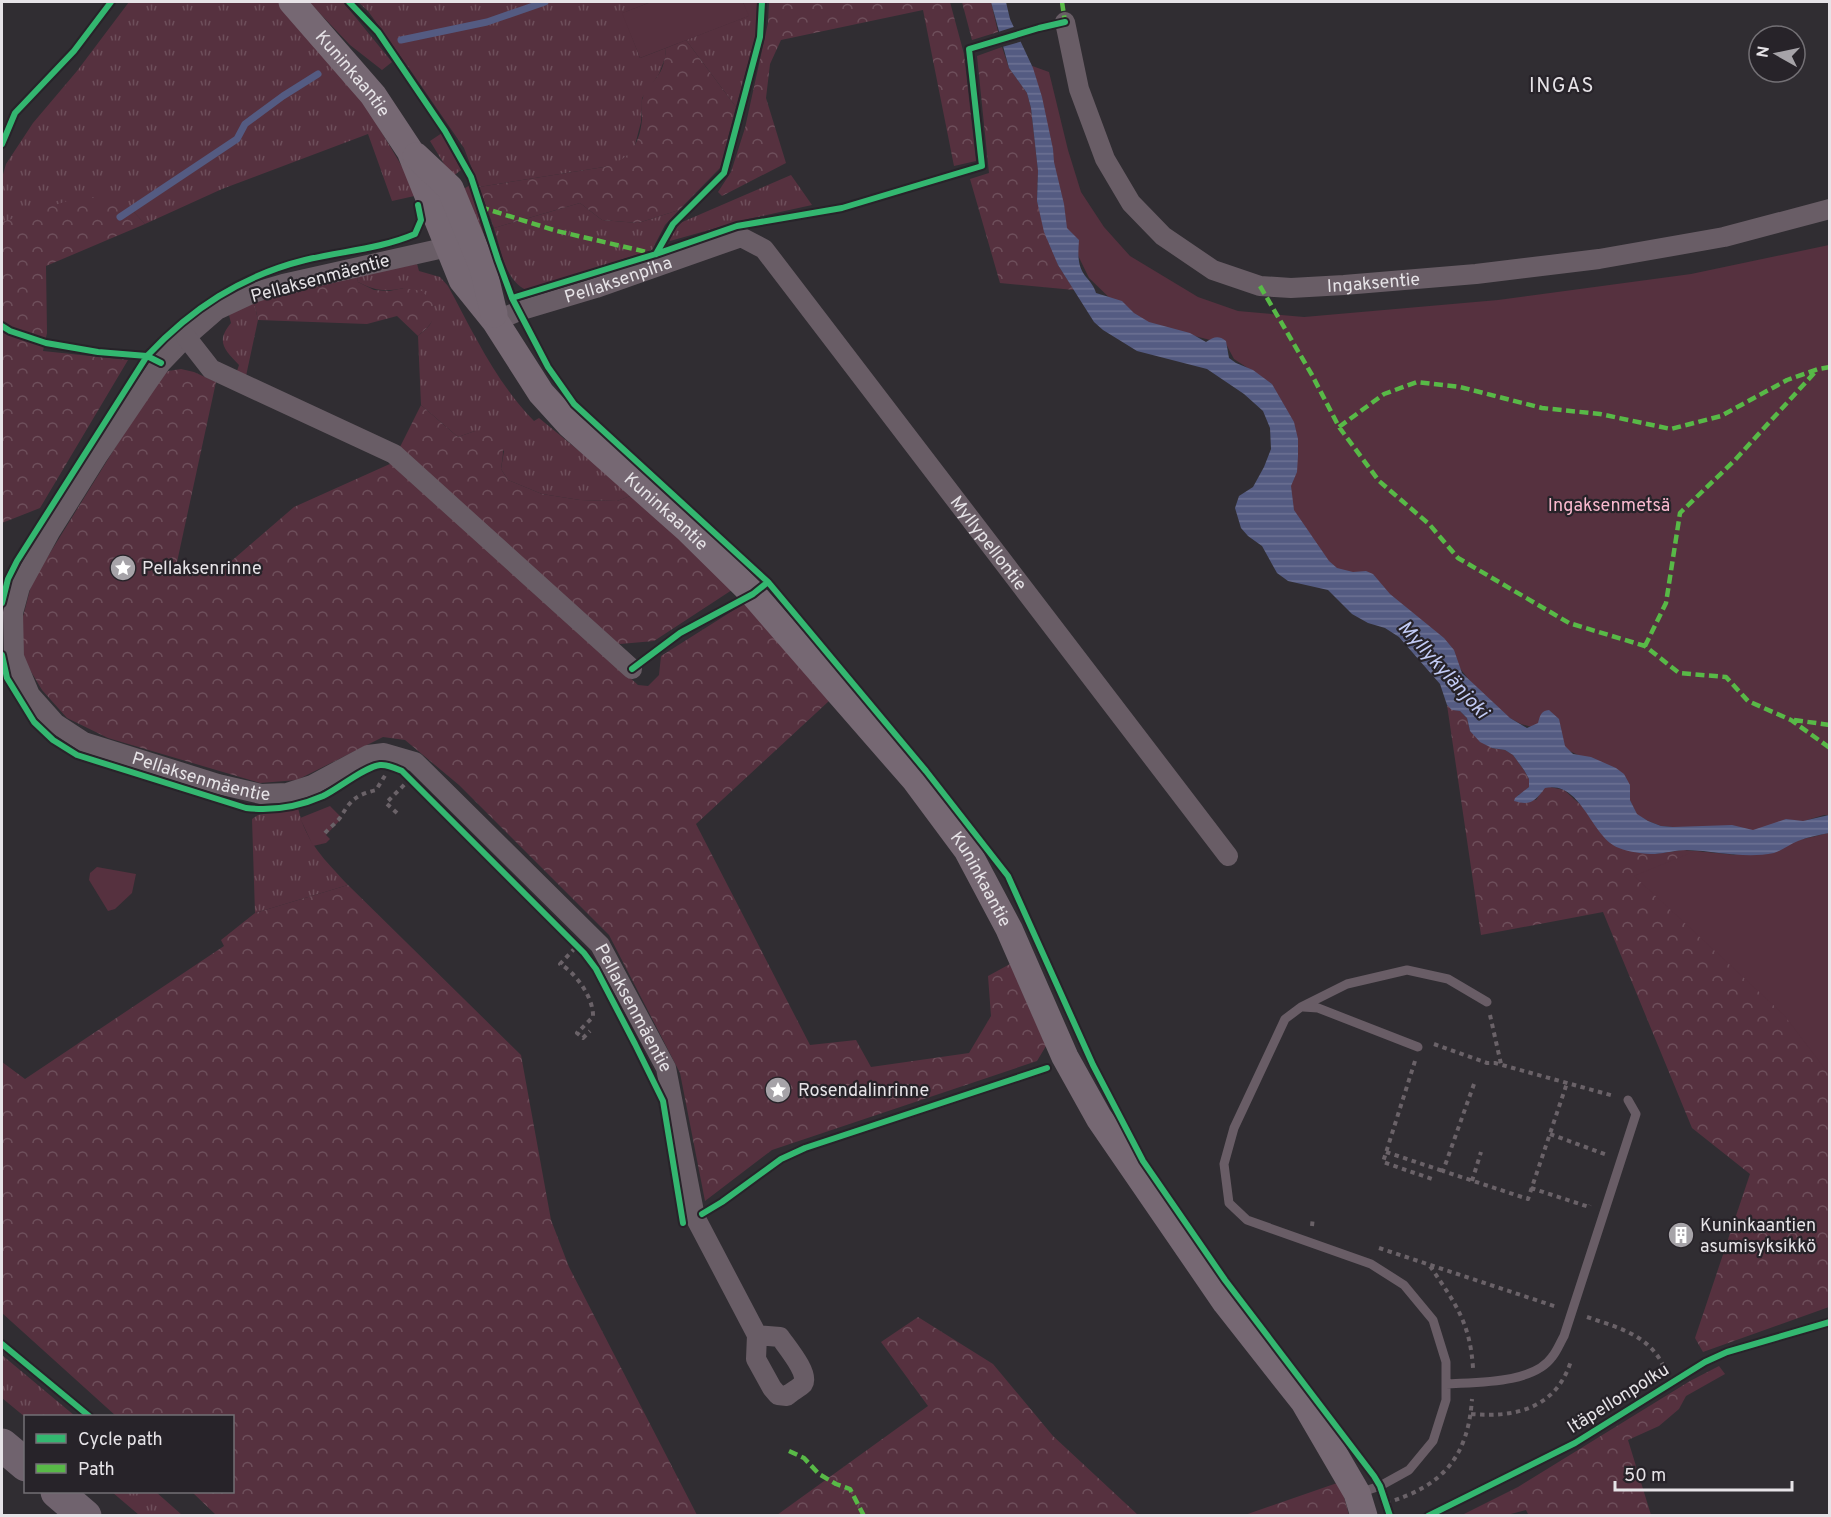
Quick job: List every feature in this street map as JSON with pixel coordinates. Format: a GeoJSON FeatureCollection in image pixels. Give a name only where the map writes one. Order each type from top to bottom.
{"type":"FeatureCollection","features":[{"type":"Feature","properties":{"kind":"highway"},"geometry":{"type":"LineString","coordinates":[[2,1445],[24,1463]]}},
{"type":"Feature","properties":{"kind":"highway"},"geometry":{"type":"LineString","coordinates":[[59,1493],[85,1515]]}},
{"type":"Feature","properties":{"kind":"main road","name":"Kuninkaantie"},"geometry":{"type":"LineString","coordinates":[[292,2],[373,95],[410,151],[450,188],[459,242],[483,268],[495,321],[541,393],[570,425],[687,529],[753,594],[915,780],[967,850],[1009,929],[1065,1057],[1099,1118],[1226,1303],[1304,1402],[1372,1501]]}},
{"type":"Feature","properties":{"kind":"street","name":"Ingaksentie"},"geometry":{"type":"LineString","coordinates":[[1065,22],[1079,89],[1105,159],[1131,203],[1163,236],[1213,270],[1260,286],[1291,288],[1432,278],[1599,259],[1724,237],[1830,209]]}},
{"type":"Feature","properties":{"kind":"street","name":"Pellaksenpiha"},"geometry":{"type":"LineString","coordinates":[[495,321],[741,237]]}},
{"type":"Feature","properties":{"kind":"street","name":"Myllypellontie"},"geometry":{"type":"LineString","coordinates":[[741,237],[764,249],[1228,856]]}},
{"type":"Feature","properties":{"kind":"street","name":"Pellaksenmäentie"},"geometry":{"type":"LineString","coordinates":[[459,242],[253,293],[218,310],[186,337],[161,363],[97,457],[50,532],[20,587],[13,614],[14,657],[30,695],[55,723],[84,742],[218,784],[261,794],[287,793],[312,785],[368,755],[384,753],[415,762],[600,945],[666,1068],[695,1217],[757,1335]]}},
{"type":"Feature","properties":{"kind":"street"},"geometry":{"type":"LineString","coordinates":[[186,337],[212,369],[394,454],[632,669]]}},
{"type":"Feature","properties":{"kind":"lane"},"geometry":{"type":"LineString","coordinates":[[1372,1501],[1408,1470],[1433,1441],[1446,1400],[1446,1362],[1433,1320],[1404,1285],[1371,1264],[1247,1220],[1228,1203],[1224,1164],[1234,1128],[1285,1019],[1301,1007],[1347,984],[1407,970],[1448,979],[1487,1002]]}},
{"type":"Feature","properties":{"kind":"lane"},"geometry":{"type":"LineString","coordinates":[[1301,1007],[1318,1008],[1418,1047]]}},
{"type":"Feature","properties":{"kind":"lane"},"geometry":{"type":"LineString","coordinates":[[1446,1384],[1488,1382],[1527,1376],[1551,1359],[1564,1336],[1636,1114],[1628,1100]]}},
{"type":"Feature","properties":{"kind":"path"},"geometry":{"type":"LineString","coordinates":[[325,833],[341,816],[348,803],[363,794],[376,790],[391,766]]}},
{"type":"Feature","properties":{"kind":"path"},"geometry":{"type":"LineString","coordinates":[[397,813],[386,802],[412,780]]}},
{"type":"Feature","properties":{"kind":"path"},"geometry":{"type":"LineString","coordinates":[[571,940],[584,953]]}},
{"type":"Feature","properties":{"kind":"path"},"geometry":{"type":"LineString","coordinates":[[577,946],[560,964],[575,976],[584,989],[593,1011],[593,1017],[577,1033],[582,1038],[590,1031]]}},
{"type":"Feature","properties":{"kind":"path"},"geometry":{"type":"LineString","coordinates":[[1487,1002],[1501,1064]]}},
{"type":"Feature","properties":{"kind":"path"},"geometry":{"type":"LineString","coordinates":[[1432,1179],[1383,1162],[1418,1047],[1426,1042],[1487,1063],[1501,1064],[1628,1100]]}},
{"type":"Feature","properties":{"kind":"path"},"geometry":{"type":"LineString","coordinates":[[1386,1152],[1528,1199],[1567,1083]]}},
{"type":"Feature","properties":{"kind":"path"},"geometry":{"type":"LineString","coordinates":[[1443,1172],[1474,1084]]}},
{"type":"Feature","properties":{"kind":"path"},"geometry":{"type":"LineString","coordinates":[[1550,1134],[1608,1155],[1604,1165]]}},
{"type":"Feature","properties":{"kind":"path"},"geometry":{"type":"LineString","coordinates":[[1472,1181],[1481,1152]]}},
{"type":"Feature","properties":{"kind":"path"},"geometry":{"type":"LineString","coordinates":[[1531,1188],[1589,1207],[1593,1196]]}},
{"type":"Feature","properties":{"kind":"green space"},"geometry":{"type":"Polygon","coordinates":[[[129,2],[283,2],[366,106],[419,195],[392,201],[368,134],[222,189],[145,224],[132,210],[2,222],[2,178],[6,164],[33,123],[77,71],[129,2]]]}},
{"type":"Feature","properties":{"kind":"green space"},"geometry":{"type":"Polygon","coordinates":[[[309,2],[343,2],[392,62],[382,70],[350,45],[309,2]]]}},
{"type":"Feature","properties":{"kind":"green space"},"geometry":{"type":"Polygon","coordinates":[[[358,2],[651,2],[623,13],[640,58],[666,48],[659,74],[642,98],[641,122],[634,149],[619,163],[604,167],[479,187],[464,148],[368,11],[358,2]]]}},
{"type":"Feature","properties":{"kind":"green space"},"geometry":{"type":"Polygon","coordinates":[[[651,2],[743,2],[749,16],[640,58],[622,13],[651,2]]]}},
{"type":"Feature","properties":{"kind":"green space"},"geometry":{"type":"Polygon","coordinates":[[[743,2],[757,2],[756,34],[736,107],[686,40],[748,16],[743,2]]]}},
{"type":"Feature","properties":{"kind":"green space"},"geometry":{"type":"Polygon","coordinates":[[[769,2],[950,2],[964,54],[976,161],[954,166],[923,10],[781,40],[770,64],[766,98],[786,163],[722,196],[718,192],[731,172],[745,128],[768,23],[769,2]]]}},
{"type":"Feature","properties":{"kind":"green space"},"geometry":{"type":"Polygon","coordinates":[[[962,2],[991,2],[998,32],[972,40],[962,2]]]}},
{"type":"Feature","properties":{"kind":"green space"},"geometry":{"type":"Polygon","coordinates":[[[686,40],[736,107],[720,168],[679,210],[638,223],[602,220],[580,203],[494,228],[479,187],[604,167],[626,156],[635,144],[641,129],[642,100],[661,71],[666,48],[686,40]]]}},
{"type":"Feature","properties":{"kind":"green space"},"geometry":{"type":"Polygon","coordinates":[[[1002,47],[1009,68],[1027,93],[1031,108],[1038,171],[1037,201],[1058,265],[1074,290],[1000,283],[970,179],[989,173],[977,56],[1002,47]]]}},
{"type":"Feature","properties":{"kind":"green space","name":"Ingaksenmetsä"},"geometry":{"type":"Polygon","coordinates":[[[1024,63],[1049,72],[1081,192],[1104,227],[1130,256],[1198,297],[1238,311],[1304,317],[1498,300],[1691,274],[1829,245],[1829,815],[1764,833],[1661,826],[1648,821],[1637,815],[1617,773],[1563,748],[1535,728],[1521,724],[1491,708],[1432,634],[1340,578],[1287,510],[1272,384],[1234,359],[1226,344],[1147,324],[1120,308],[1089,278],[1068,235],[1024,63]]]}},
{"type":"Feature","properties":{"kind":"green space"},"geometry":{"type":"Polygon","coordinates":[[[442,133],[461,170],[452,177],[430,141],[442,133]]]}},
{"type":"Feature","properties":{"kind":"green space"},"geometry":{"type":"Polygon","coordinates":[[[791,175],[812,205],[748,219],[670,241],[668,239],[680,223],[791,175]]]}},
{"type":"Feature","properties":{"kind":"green space"},"geometry":{"type":"Polygon","coordinates":[[[470,185],[490,257],[459,192],[470,185]]]}},
{"type":"Feature","properties":{"kind":"green space"},"geometry":{"type":"Polygon","coordinates":[[[86,195],[132,210],[145,224],[46,266],[47,333],[43,351],[128,360],[40,508],[2,523],[2,222],[86,195]]]}},
{"type":"Feature","properties":{"kind":"green space"},"geometry":{"type":"Polygon","coordinates":[[[580,203],[602,220],[638,223],[679,210],[665,225],[652,250],[526,290],[513,279],[508,271],[494,228],[580,203]]]}},
{"type":"Feature","properties":{"kind":"green space"},"geometry":{"type":"Polygon","coordinates":[[[417,264],[419,271],[440,277],[448,286],[497,374],[508,391],[534,421],[539,418],[633,495],[617,501],[580,500],[542,494],[508,480],[501,469],[504,451],[475,431],[458,437],[421,405],[418,336],[430,324],[434,306],[404,288],[381,290],[364,285],[358,282],[357,275],[417,264]]]}},
{"type":"Feature","properties":{"kind":"green space"},"geometry":{"type":"Polygon","coordinates":[[[357,275],[358,282],[374,290],[389,291],[404,288],[422,291],[434,307],[435,312],[430,324],[418,336],[397,316],[367,324],[258,320],[254,302],[279,292],[357,275]]]}},
{"type":"Feature","properties":{"kind":"green space"},"geometry":{"type":"Polygon","coordinates":[[[254,302],[258,320],[246,376],[237,371],[239,365],[226,350],[223,341],[231,323],[229,315],[254,302]]]}},
{"type":"Feature","properties":{"kind":"green space"},"geometry":{"type":"Polygon","coordinates":[[[181,369],[216,382],[177,562],[221,570],[294,507],[392,463],[638,685],[648,686],[659,675],[661,656],[745,603],[829,701],[696,824],[810,1045],[856,1040],[871,1067],[969,1053],[991,1016],[988,976],[1010,964],[1046,1046],[1037,1061],[772,1150],[705,1201],[680,1073],[609,935],[459,785],[405,740],[383,737],[297,780],[260,783],[108,738],[67,718],[42,690],[24,660],[21,624],[32,582],[157,380],[168,371],[181,369]]]}},
{"type":"Feature","properties":{"kind":"green space"},"geometry":{"type":"Polygon","coordinates":[[[421,405],[458,437],[475,431],[488,430],[494,435],[502,446],[501,469],[508,480],[542,494],[580,500],[617,501],[633,495],[735,588],[654,641],[620,644],[612,642],[399,449],[421,405]]]}},
{"type":"Feature","properties":{"kind":"green space"},"geometry":{"type":"Polygon","coordinates":[[[1447,705],[1460,711],[1467,718],[1470,731],[1492,748],[1505,750],[1513,755],[1529,779],[1529,787],[1518,795],[1536,800],[1544,788],[1564,790],[1583,807],[1654,854],[1683,850],[1734,855],[1829,833],[1829,1307],[1703,1352],[1695,1338],[1750,1174],[1692,1128],[1603,912],[1481,935],[1447,705]]]}},
{"type":"Feature","properties":{"kind":"green space"},"geometry":{"type":"Polygon","coordinates":[[[330,806],[342,818],[326,835],[330,839],[326,843],[313,846],[300,818],[330,806]]]}},
{"type":"Feature","properties":{"kind":"green space"},"geometry":{"type":"Polygon","coordinates":[[[298,808],[311,841],[348,885],[255,913],[252,819],[258,815],[298,808]]]}},
{"type":"Feature","properties":{"kind":"green space"},"geometry":{"type":"Polygon","coordinates":[[[1829,833],[1829,1074],[1784,1015],[1634,876],[1695,851],[1734,855],[1786,848],[1796,842],[1829,833]]]}},
{"type":"Feature","properties":{"kind":"green space"},"geometry":{"type":"Polygon","coordinates":[[[97,867],[136,874],[132,893],[115,909],[108,911],[89,880],[90,873],[97,867]]]}},
{"type":"Feature","properties":{"kind":"green space"},"geometry":{"type":"Polygon","coordinates":[[[348,885],[521,1055],[551,1220],[569,1267],[697,1515],[216,1515],[193,1493],[234,1493],[234,1415],[115,1415],[2,1313],[2,1062],[25,1079],[224,946],[221,940],[255,913],[348,885]]]}},
{"type":"Feature","properties":{"kind":"green space"},"geometry":{"type":"Polygon","coordinates":[[[918,1317],[993,1364],[1053,1436],[1138,1515],[777,1515],[928,1406],[881,1342],[918,1317]]]}},
{"type":"Feature","properties":{"kind":"green space"},"geometry":{"type":"Polygon","coordinates":[[[2,1355],[74,1415],[24,1416],[2,1398],[2,1355]]]}},
{"type":"Feature","properties":{"kind":"green space"},"geometry":{"type":"Polygon","coordinates":[[[1719,1366],[1725,1374],[1686,1396],[1679,1409],[1659,1426],[1628,1440],[1651,1515],[1529,1516],[1526,1510],[1507,1515],[1462,1515],[1518,1487],[1690,1381],[1719,1366]]]}},
{"type":"Feature","properties":{"kind":"green space"},"geometry":{"type":"Polygon","coordinates":[[[1340,1482],[1349,1515],[1242,1516],[1340,1482]]]}},
{"type":"Feature","properties":{"kind":"green space"},"geometry":{"type":"Polygon","coordinates":[[[113,1493],[157,1493],[182,1515],[139,1515],[113,1493]]]}},
{"type":"Feature","properties":{"kind":"water","name":"Myllykylänjoki"},"geometry":{"type":"Polygon","coordinates":[[[991,2],[1006,2],[1010,19],[1033,68],[1042,97],[1067,228],[1079,240],[1079,260],[1083,273],[1096,293],[1122,301],[1134,313],[1149,322],[1190,333],[1206,342],[1216,337],[1223,339],[1226,341],[1229,358],[1253,370],[1272,384],[1294,422],[1298,439],[1297,472],[1291,486],[1294,510],[1329,561],[1337,568],[1353,572],[1366,571],[1373,574],[1390,594],[1444,638],[1454,650],[1462,673],[1510,718],[1527,728],[1538,723],[1541,714],[1549,710],[1559,719],[1565,746],[1573,754],[1591,757],[1624,774],[1630,785],[1630,800],[1637,814],[1648,821],[1661,826],[1732,825],[1753,830],[1786,819],[1803,821],[1829,815],[1829,833],[1795,842],[1777,852],[1763,855],[1687,850],[1655,854],[1641,853],[1619,848],[1609,842],[1577,801],[1558,788],[1545,788],[1529,803],[1514,801],[1529,787],[1529,779],[1524,770],[1513,755],[1480,742],[1470,731],[1467,718],[1460,711],[1452,710],[1447,705],[1440,684],[1399,637],[1385,628],[1368,623],[1352,614],[1328,590],[1288,581],[1277,573],[1262,546],[1241,528],[1235,508],[1239,496],[1253,487],[1271,449],[1270,428],[1263,411],[1244,394],[1207,369],[1137,351],[1094,322],[1058,265],[1044,232],[1037,201],[1038,171],[1031,108],[1027,93],[1009,68],[991,2]]]}},
{"type":"Feature","properties":{"kind":"pier"},"geometry":{"type":"Polygon","coordinates":[[[1017,26],[1023,41],[1002,47],[998,32],[1017,26]]]}},
{"type":"Feature","properties":{"kind":"waterway"},"geometry":{"type":"LineString","coordinates":[[401,40],[487,22],[545,2]]}},
{"type":"Feature","properties":{"kind":"waterway"},"geometry":{"type":"LineString","coordinates":[[120,217],[237,139],[245,124],[318,74]]}},
{"type":"Feature","properties":{"kind":"marked path"},"geometry":{"type":"LineString","coordinates":[[1062,2],[1065,22]]}},
{"type":"Feature","properties":{"kind":"marked path"},"geometry":{"type":"LineString","coordinates":[[480,207],[557,231],[651,253]]}},
{"type":"Feature","properties":{"kind":"marked path"},"geometry":{"type":"LineString","coordinates":[[1260,286],[1312,375],[1339,427],[1379,481],[1429,524],[1458,558],[1569,623],[1645,646],[1679,673],[1726,677],[1748,701],[1791,720],[1830,748]]}},
{"type":"Feature","properties":{"kind":"marked path"},"geometry":{"type":"LineString","coordinates":[[1339,427],[1384,394],[1417,382],[1460,387],[1542,408],[1600,414],[1671,429],[1721,416],[1787,380],[1830,367]]}},
{"type":"Feature","properties":{"kind":"marked path"},"geometry":{"type":"LineString","coordinates":[[1645,646],[1666,603],[1680,513],[1735,460],[1816,371]]}},
{"type":"Feature","properties":{"kind":"marked path"},"geometry":{"type":"LineString","coordinates":[[1794,720],[1830,725]]}},
{"type":"Feature","properties":{"kind":"marked path"},"geometry":{"type":"LineString","coordinates":[[789,1451],[804,1458],[819,1474],[850,1489],[864,1516]]}},
{"type":"Feature","properties":{"kind":"cycle path"},"geometry":{"type":"LineString","coordinates":[[2,144],[15,113],[74,51],[111,2]]}},
{"type":"Feature","properties":{"kind":"cycle path"},"geometry":{"type":"LineString","coordinates":[[349,2],[378,32],[445,131],[471,177],[512,298],[548,367],[574,404],[768,582],[926,771],[1008,876],[1093,1065],[1143,1161],[1225,1280],[1374,1476],[1380,1486],[1390,1516]]}},
{"type":"Feature","properties":{"kind":"cycle path"},"geometry":{"type":"LineString","coordinates":[[656,254],[673,224],[724,173],[760,37],[762,2]]}},
{"type":"Feature","properties":{"kind":"cycle path"},"geometry":{"type":"LineString","coordinates":[[512,298],[656,254],[737,226],[842,208],[982,166],[969,49],[1065,22]]}},
{"type":"Feature","properties":{"kind":"cycle path"},"geometry":{"type":"LineString","coordinates":[[2,603],[8,579],[17,561],[147,356],[164,339],[181,323],[218,296],[260,275],[305,260],[375,246],[415,234],[421,220],[418,205]]}},
{"type":"Feature","properties":{"kind":"cycle path"},"geometry":{"type":"LineString","coordinates":[[2,326],[46,343],[98,352],[147,356],[161,363]]}},
{"type":"Feature","properties":{"kind":"cycle path"},"geometry":{"type":"LineString","coordinates":[[632,669],[680,633],[753,594],[768,582]]}},
{"type":"Feature","properties":{"kind":"cycle path"},"geometry":{"type":"LineString","coordinates":[[2,655],[7,678],[34,722],[53,740],[77,755],[246,808],[275,808],[304,803],[323,796],[366,770],[380,765],[402,771],[584,953],[596,969],[663,1101],[683,1223]]}},
{"type":"Feature","properties":{"kind":"cycle path"},"geometry":{"type":"LineString","coordinates":[[702,1214],[781,1159],[805,1148],[1047,1068]]}},
{"type":"Feature","properties":{"kind":"cycle path","name":"Itäpellonpolku"},"geometry":{"type":"LineString","coordinates":[[1428,1516],[1575,1443],[1705,1362],[1727,1352],[1830,1322]]}},
{"type":"Feature","properties":{"kind":"cycle path"},"geometry":{"type":"LineString","coordinates":[[2,1344],[88,1415]]}},
{"type":"Feature","properties":{"kind":"place","name":"Pellaksenrinne"},"geometry":{"type":"Point","coordinates":[123,568]}},
{"type":"Feature","properties":{"kind":"place","name":"Rosendalinrinne"},"geometry":{"type":"Point","coordinates":[778,1090]}},
{"type":"Feature","properties":{"kind":"place","name":"Kuninkaantien asumisyksikkö"},"geometry":{"type":"Point","coordinates":[1681,1235]}},
{"type":"Feature","properties":{"kind":"district","name":"INGAS"},"geometry":{"type":"Point","coordinates":[1562,85]}}]}
